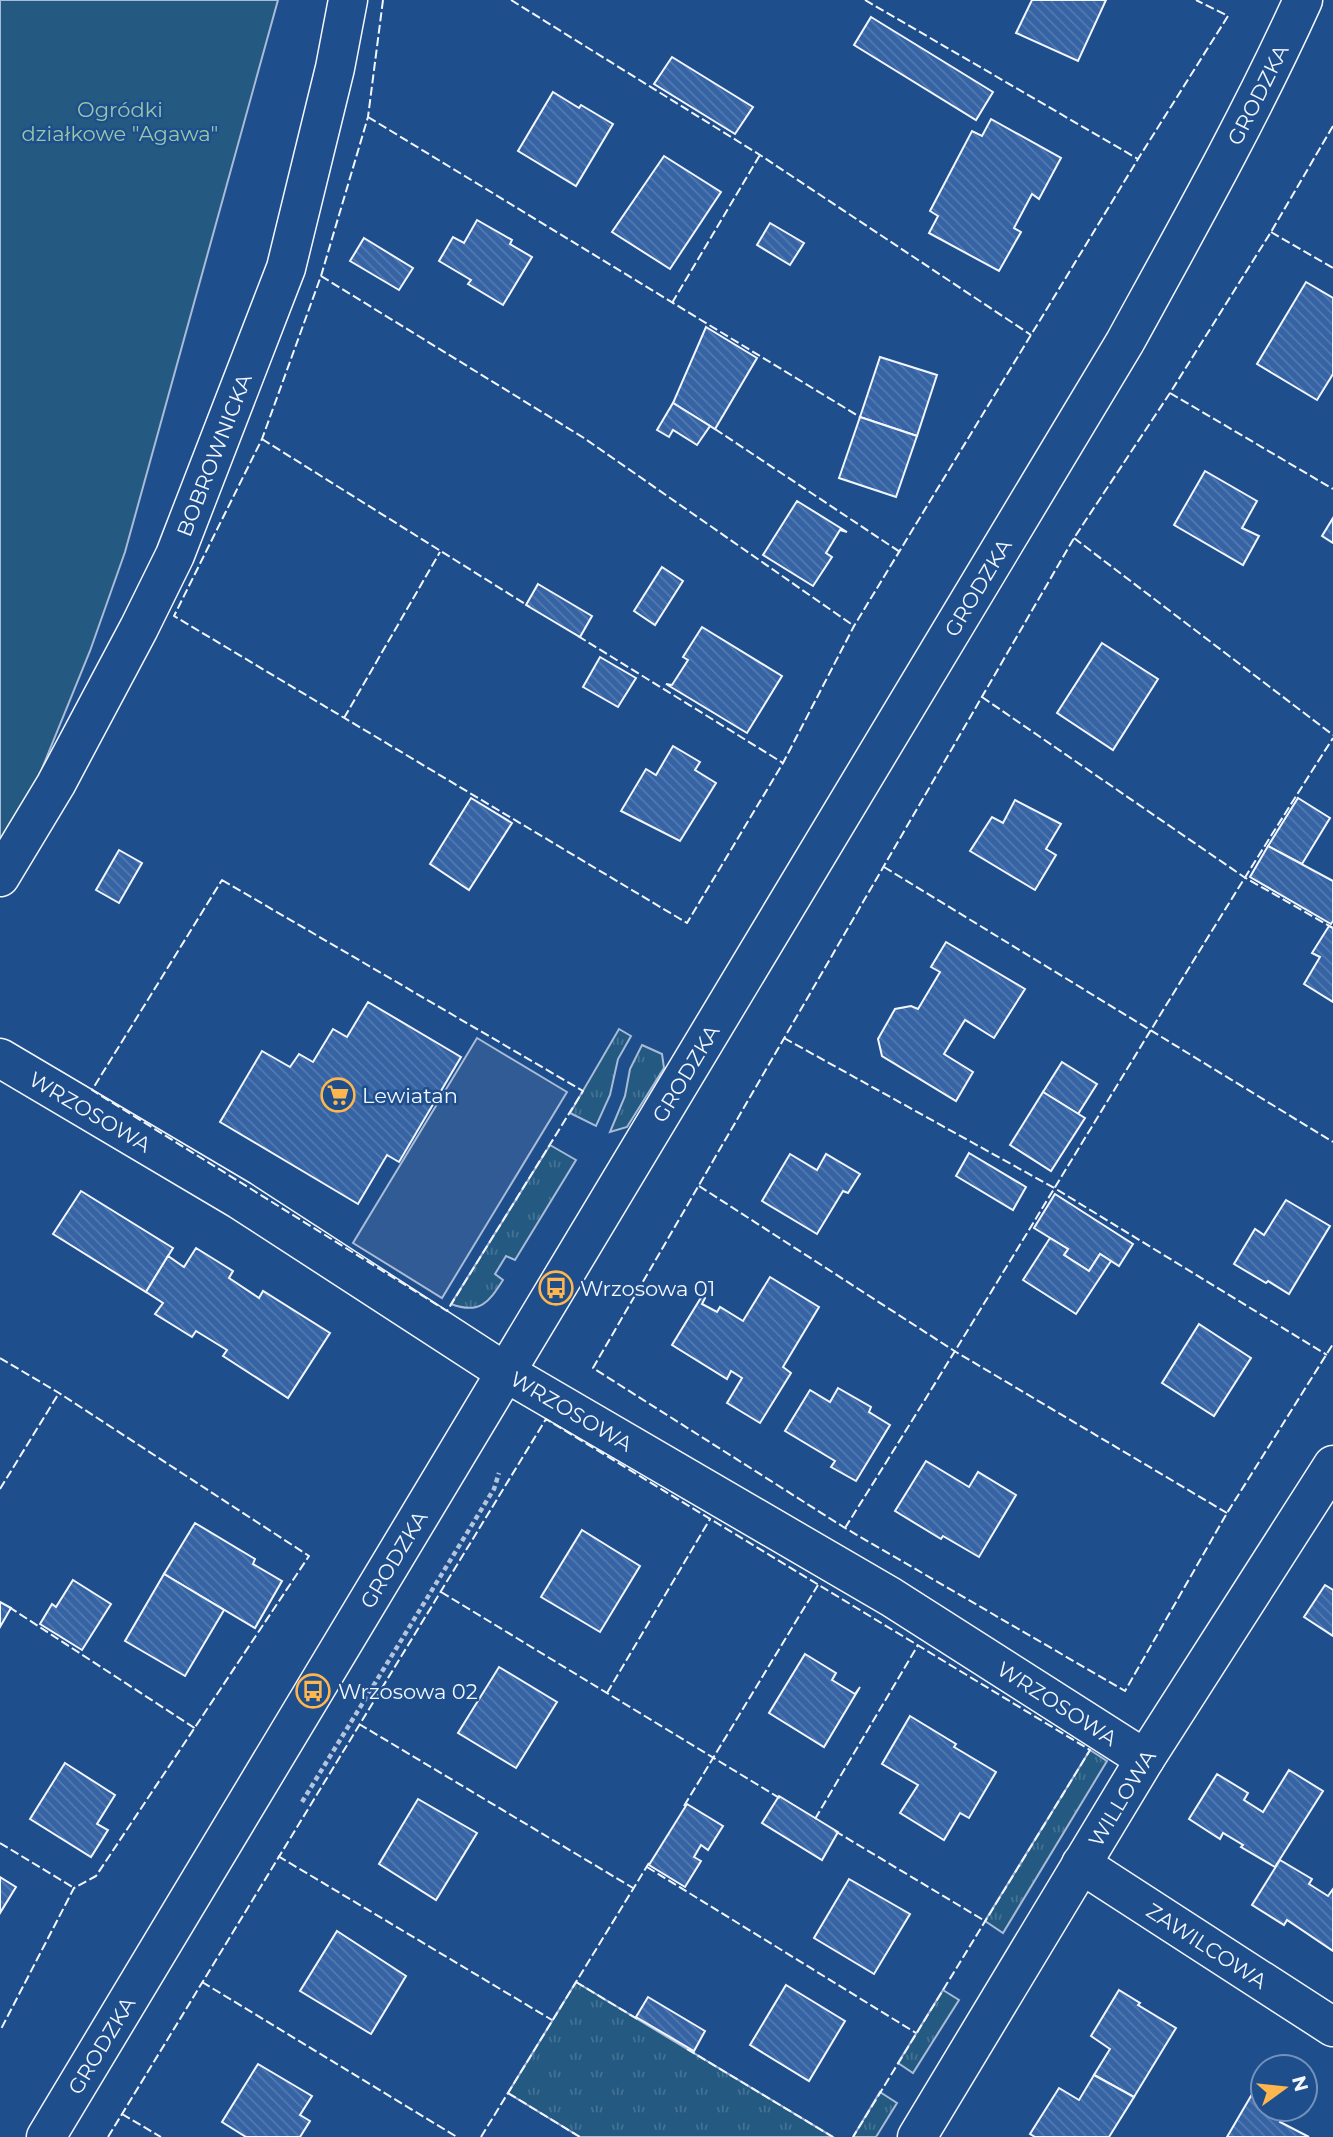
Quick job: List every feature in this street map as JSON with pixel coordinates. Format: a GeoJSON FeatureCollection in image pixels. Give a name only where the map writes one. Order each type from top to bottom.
{"type":"FeatureCollection","features":[{"type":"Feature","properties":{"kind":"street","name":"BOBROWNICKA"},"geometry":{"type":"LineString","coordinates":[[0,877],[57,784],[175,555],[286,268],[335,68],[348,0]]}},
{"type":"Feature","properties":{"kind":"street","name":"GRODZKA"},"geometry":{"type":"LineString","coordinates":[[46,2137],[1125,342],[1217,177],[1303,0]]}},
{"type":"Feature","properties":{"kind":"street","name":"WRZOSOWA"},"geometry":{"type":"LineString","coordinates":[[0,1058],[240,1200],[505,1372],[891,1597],[1145,1759]]}},
{"type":"Feature","properties":{"kind":"street","name":"WILLOWA"},"geometry":{"type":"LineString","coordinates":[[917,2137],[1145,1759],[1323,1507],[1333,1465]]}},
{"type":"Feature","properties":{"kind":"street","name":"ZAWILCOWA"},"geometry":{"type":"LineString","coordinates":[[1081,1864],[1333,2027]]}},
{"type":"Feature","properties":{"kind":"green space","name":"Ogródki działkowe \"Agawa\""},"geometry":{"type":"Polygon","coordinates":[[[0,0],[278,0],[125,552],[90,651],[39,776],[0,844],[0,0]]]}},
{"type":"Feature","properties":{"kind":"green space"},"geometry":{"type":"Polygon","coordinates":[[[619,1029],[631,1036],[618,1059],[610,1095],[596,1126],[570,1113],[619,1029]]]}},
{"type":"Feature","properties":{"kind":"green space"},"geometry":{"type":"Polygon","coordinates":[[[642,1045],[662,1054],[664,1068],[627,1127],[610,1132],[625,1096],[630,1069],[642,1045]]]}},
{"type":"Feature","properties":{"kind":"green space"},"geometry":{"type":"Polygon","coordinates":[[[550,1145],[576,1160],[515,1260],[506,1256],[495,1274],[503,1280],[493,1295],[477,1307],[451,1304],[550,1145]]]}},
{"type":"Feature","properties":{"kind":"green space"},"geometry":{"type":"Polygon","coordinates":[[[1090,1750],[1107,1761],[1003,1933],[985,1921],[1090,1750]]]}},
{"type":"Feature","properties":{"kind":"green space"},"geometry":{"type":"Polygon","coordinates":[[[576,1982],[833,2137],[580,2137],[508,2093],[576,1982]]]}},
{"type":"Feature","properties":{"kind":"green space"},"geometry":{"type":"Polygon","coordinates":[[[943,1990],[959,2000],[913,2073],[898,2063],[943,1990]]]}},
{"type":"Feature","properties":{"kind":"green space"},"geometry":{"type":"Polygon","coordinates":[[[880,2092],[897,2103],[876,2137],[853,2137],[880,2092]]]}},
{"type":"Feature","properties":{"kind":"shaded area"},"geometry":{"type":"Polygon","coordinates":[[[477,1038],[567,1092],[442,1298],[353,1243],[477,1038]]]}},
{"type":"Feature","properties":{"kind":"building"},"geometry":{"type":"Polygon","coordinates":[[[1032,0],[1106,0],[1078,61],[1016,33],[1032,0]]]}},
{"type":"Feature","properties":{"kind":"building"},"geometry":{"type":"Polygon","coordinates":[[[871,17],[993,92],[976,120],[854,45],[871,17]]]}},
{"type":"Feature","properties":{"kind":"building"},"geometry":{"type":"Polygon","coordinates":[[[672,57],[753,107],[735,134],[654,84],[672,57]]]}},
{"type":"Feature","properties":{"kind":"building"},"geometry":{"type":"Polygon","coordinates":[[[553,92],[613,124],[576,186],[518,151],[553,92]]]}},
{"type":"Feature","properties":{"kind":"building"},"geometry":{"type":"Polygon","coordinates":[[[991,119],[1061,158],[1039,199],[1032,194],[1014,228],[1021,232],[999,271],[929,233],[938,216],[930,211],[972,131],[982,136],[991,119]]]}},
{"type":"Feature","properties":{"kind":"building"},"geometry":{"type":"Polygon","coordinates":[[[664,156],[721,192],[670,269],[612,232],[664,156]]]}},
{"type":"Feature","properties":{"kind":"building"},"geometry":{"type":"Polygon","coordinates":[[[477,220],[512,240],[510,244],[532,257],[503,305],[468,284],[471,280],[439,261],[453,237],[464,243],[477,220]]]}},
{"type":"Feature","properties":{"kind":"building"},"geometry":{"type":"Polygon","coordinates":[[[770,223],[804,243],[790,265],[757,245],[770,223]]]}},
{"type":"Feature","properties":{"kind":"building"},"geometry":{"type":"Polygon","coordinates":[[[364,238],[413,268],[399,290],[350,261],[364,238]]]}},
{"type":"Feature","properties":{"kind":"building"},"geometry":{"type":"Polygon","coordinates":[[[1306,282],[1333,298],[1333,374],[1317,400],[1257,364],[1306,282]]]}},
{"type":"Feature","properties":{"kind":"building"},"geometry":{"type":"Polygon","coordinates":[[[706,327],[757,358],[715,429],[673,403],[706,327]]]}},
{"type":"Feature","properties":{"kind":"building"},"geometry":{"type":"Polygon","coordinates":[[[880,357],[937,375],[917,436],[860,417],[880,357]]]}},
{"type":"Feature","properties":{"kind":"building"},"geometry":{"type":"Polygon","coordinates":[[[673,403],[710,426],[697,445],[673,430],[669,437],[657,430],[673,403]]]}},
{"type":"Feature","properties":{"kind":"building"},"geometry":{"type":"Polygon","coordinates":[[[860,417],[917,436],[896,497],[839,478],[860,417]]]}},
{"type":"Feature","properties":{"kind":"building"},"geometry":{"type":"Polygon","coordinates":[[[1205,471],[1257,501],[1242,528],[1259,536],[1243,565],[1174,525],[1205,471]]]}},
{"type":"Feature","properties":{"kind":"building"},"geometry":{"type":"Polygon","coordinates":[[[797,501],[847,532],[840,530],[826,553],[832,557],[813,586],[763,555],[797,501]]]}},
{"type":"Feature","properties":{"kind":"building"},"geometry":{"type":"Polygon","coordinates":[[[1333,518],[1333,543],[1322,536],[1333,518]]]}},
{"type":"Feature","properties":{"kind":"building"},"geometry":{"type":"Polygon","coordinates":[[[662,567],[683,581],[655,625],[634,611],[662,567]]]}},
{"type":"Feature","properties":{"kind":"building"},"geometry":{"type":"Polygon","coordinates":[[[538,584],[592,616],[580,637],[526,605],[538,584]]]}},
{"type":"Feature","properties":{"kind":"building"},"geometry":{"type":"Polygon","coordinates":[[[702,627],[782,676],[747,733],[666,684],[672,685],[688,660],[683,657],[702,627]]]}},
{"type":"Feature","properties":{"kind":"building"},"geometry":{"type":"Polygon","coordinates":[[[1102,643],[1158,679],[1113,750],[1057,713],[1102,643]]]}},
{"type":"Feature","properties":{"kind":"building"},"geometry":{"type":"Polygon","coordinates":[[[600,657],[636,678],[618,707],[583,687],[600,657]]]}},
{"type":"Feature","properties":{"kind":"building"},"geometry":{"type":"Polygon","coordinates":[[[673,746],[700,762],[695,770],[716,783],[680,841],[621,811],[646,769],[656,775],[673,746]]]}},
{"type":"Feature","properties":{"kind":"building"},"geometry":{"type":"Polygon","coordinates":[[[471,798],[512,823],[469,890],[430,864],[471,798]]]}},
{"type":"Feature","properties":{"kind":"building"},"geometry":{"type":"Polygon","coordinates":[[[1298,798],[1330,818],[1302,864],[1268,846],[1298,798]]]}},
{"type":"Feature","properties":{"kind":"building"},"geometry":{"type":"Polygon","coordinates":[[[1015,800],[1061,824],[1046,849],[1056,855],[1035,890],[970,851],[992,817],[1003,823],[1015,800]]]}},
{"type":"Feature","properties":{"kind":"building"},"geometry":{"type":"Polygon","coordinates":[[[1268,846],[1333,881],[1331,924],[1250,877],[1268,846]]]}},
{"type":"Feature","properties":{"kind":"building"},"geometry":{"type":"Polygon","coordinates":[[[119,850],[142,863],[119,903],[96,890],[119,850]]]}},
{"type":"Feature","properties":{"kind":"building"},"geometry":{"type":"Polygon","coordinates":[[[1329,926],[1333,928],[1333,1002],[1304,984],[1320,957],[1312,953],[1329,926]]]}},
{"type":"Feature","properties":{"kind":"building"},"geometry":{"type":"Polygon","coordinates":[[[946,942],[1025,989],[994,1038],[965,1020],[944,1054],[973,1072],[956,1101],[882,1056],[878,1039],[895,1009],[911,1006],[918,1009],[940,972],[931,967],[946,942]]]}},
{"type":"Feature","properties":{"kind":"building","name":"Lewiatan"},"geometry":{"type":"Polygon","coordinates":[[[368,1002],[461,1057],[399,1162],[387,1155],[358,1204],[220,1122],[262,1051],[290,1067],[299,1054],[313,1062],[333,1029],[347,1037],[368,1002]]]}},
{"type":"Feature","properties":{"kind":"building"},"geometry":{"type":"Polygon","coordinates":[[[1062,1062],[1097,1084],[1078,1114],[1043,1092],[1062,1062]]]}},
{"type":"Feature","properties":{"kind":"building"},"geometry":{"type":"Polygon","coordinates":[[[1043,1092],[1085,1118],[1051,1171],[1010,1145],[1043,1092]]]}},
{"type":"Feature","properties":{"kind":"building"},"geometry":{"type":"Polygon","coordinates":[[[969,1153],[1026,1187],[1013,1210],[956,1176],[969,1153]]]}},
{"type":"Feature","properties":{"kind":"building"},"geometry":{"type":"Polygon","coordinates":[[[790,1154],[817,1170],[826,1154],[860,1174],[848,1193],[843,1191],[817,1234],[762,1201],[790,1154]]]}},
{"type":"Feature","properties":{"kind":"building"},"geometry":{"type":"Polygon","coordinates":[[[81,1191],[173,1248],[146,1292],[53,1234],[81,1191]]]}},
{"type":"Feature","properties":{"kind":"building"},"geometry":{"type":"Polygon","coordinates":[[[1055,1194],[1133,1244],[1119,1266],[1100,1254],[1089,1271],[1064,1255],[1068,1249],[1034,1228],[1055,1194]]]}},
{"type":"Feature","properties":{"kind":"building"},"geometry":{"type":"Polygon","coordinates":[[[1286,1200],[1330,1226],[1289,1294],[1234,1264],[1255,1229],[1264,1235],[1286,1200]]]}},
{"type":"Feature","properties":{"kind":"building"},"geometry":{"type":"Polygon","coordinates":[[[1050,1238],[1068,1249],[1064,1255],[1089,1271],[1100,1254],[1111,1261],[1076,1314],[1023,1280],[1050,1238]]]}},
{"type":"Feature","properties":{"kind":"building"},"geometry":{"type":"Polygon","coordinates":[[[196,1248],[233,1271],[229,1278],[259,1298],[263,1291],[330,1333],[288,1398],[223,1356],[227,1350],[196,1331],[192,1337],[155,1314],[163,1303],[146,1292],[168,1256],[184,1267],[196,1248]]]}},
{"type":"Feature","properties":{"kind":"building"},"geometry":{"type":"Polygon","coordinates":[[[770,1277],[819,1307],[783,1367],[791,1373],[760,1423],[727,1403],[742,1378],[731,1371],[727,1379],[672,1345],[702,1296],[705,1298],[702,1304],[717,1312],[720,1307],[743,1321],[770,1277]]]}},
{"type":"Feature","properties":{"kind":"building"},"geometry":{"type":"Polygon","coordinates":[[[1199,1324],[1251,1358],[1214,1416],[1162,1383],[1199,1324]]]}},
{"type":"Feature","properties":{"kind":"building"},"geometry":{"type":"Polygon","coordinates":[[[838,1388],[871,1407],[869,1412],[890,1425],[856,1481],[831,1467],[835,1461],[785,1431],[810,1390],[830,1402],[838,1388]]]}},
{"type":"Feature","properties":{"kind":"building"},"geometry":{"type":"Polygon","coordinates":[[[926,1461],[969,1487],[978,1472],[1016,1495],[979,1557],[943,1536],[941,1539],[895,1511],[926,1461]]]}},
{"type":"Feature","properties":{"kind":"building"},"geometry":{"type":"Polygon","coordinates":[[[195,1523],[255,1559],[253,1564],[282,1581],[255,1628],[164,1574],[195,1523]]]}},
{"type":"Feature","properties":{"kind":"building"},"geometry":{"type":"Polygon","coordinates":[[[582,1530],[640,1566],[600,1632],[541,1597],[582,1530]]]}},
{"type":"Feature","properties":{"kind":"building"},"geometry":{"type":"Polygon","coordinates":[[[164,1574],[224,1610],[185,1676],[125,1641],[164,1574]]]}},
{"type":"Feature","properties":{"kind":"building"},"geometry":{"type":"Polygon","coordinates":[[[73,1580],[111,1604],[82,1650],[40,1624],[52,1604],[56,1607],[73,1580]]]}},
{"type":"Feature","properties":{"kind":"building"},"geometry":{"type":"Polygon","coordinates":[[[1325,1585],[1333,1590],[1333,1636],[1304,1617],[1325,1585]]]}},
{"type":"Feature","properties":{"kind":"building"},"geometry":{"type":"Polygon","coordinates":[[[0,1602],[11,1608],[0,1627],[0,1602]]]}},
{"type":"Feature","properties":{"kind":"building"},"geometry":{"type":"Polygon","coordinates":[[[805,1654],[836,1673],[832,1680],[855,1694],[860,1687],[824,1747],[769,1713],[805,1654]]]}},
{"type":"Feature","properties":{"kind":"building"},"geometry":{"type":"Polygon","coordinates":[[[499,1667],[557,1702],[516,1768],[458,1733],[499,1667]]]}},
{"type":"Feature","properties":{"kind":"building"},"geometry":{"type":"Polygon","coordinates":[[[910,1716],[996,1772],[969,1818],[960,1813],[944,1840],[900,1813],[918,1785],[882,1764],[910,1716]]]}},
{"type":"Feature","properties":{"kind":"building"},"geometry":{"type":"Polygon","coordinates":[[[65,1763],[115,1795],[97,1824],[108,1830],[91,1857],[30,1819],[65,1763]]]}},
{"type":"Feature","properties":{"kind":"building"},"geometry":{"type":"Polygon","coordinates":[[[1289,1770],[1323,1791],[1275,1867],[1223,1833],[1220,1839],[1189,1819],[1217,1774],[1248,1793],[1244,1800],[1263,1812],[1289,1770]]]}},
{"type":"Feature","properties":{"kind":"building"},"geometry":{"type":"Polygon","coordinates":[[[779,1796],[838,1832],[822,1860],[762,1823],[779,1796]]]}},
{"type":"Feature","properties":{"kind":"building"},"geometry":{"type":"Polygon","coordinates":[[[418,1799],[477,1833],[436,1900],[379,1864],[418,1799]]]}},
{"type":"Feature","properties":{"kind":"building"},"geometry":{"type":"Polygon","coordinates":[[[687,1804],[723,1826],[708,1850],[701,1845],[694,1857],[701,1861],[685,1887],[649,1865],[687,1804]]]}},
{"type":"Feature","properties":{"kind":"building"},"geometry":{"type":"Polygon","coordinates":[[[1280,1860],[1312,1879],[1309,1884],[1328,1896],[1333,1889],[1333,1951],[1287,1920],[1284,1925],[1252,1905],[1280,1860]]]}},
{"type":"Feature","properties":{"kind":"building"},"geometry":{"type":"Polygon","coordinates":[[[0,1877],[16,1887],[0,1913],[0,1877]]]}},
{"type":"Feature","properties":{"kind":"building"},"geometry":{"type":"Polygon","coordinates":[[[849,1879],[910,1914],[874,1974],[814,1938],[849,1879]]]}},
{"type":"Feature","properties":{"kind":"building"},"geometry":{"type":"Polygon","coordinates":[[[337,1931],[406,1976],[371,2034],[300,1991],[337,1931]]]}},
{"type":"Feature","properties":{"kind":"building"},"geometry":{"type":"Polygon","coordinates":[[[786,1985],[845,2021],[809,2081],[750,2045],[786,1985]]]}},
{"type":"Feature","properties":{"kind":"building"},"geometry":{"type":"Polygon","coordinates":[[[1119,1990],[1176,2028],[1134,2097],[1094,2075],[1110,2049],[1091,2036],[1119,1990]]]}},
{"type":"Feature","properties":{"kind":"building"},"geometry":{"type":"Polygon","coordinates":[[[648,1997],[705,2031],[694,2051],[636,2017],[648,1997]]]}},
{"type":"Feature","properties":{"kind":"building"},"geometry":{"type":"Polygon","coordinates":[[[258,2064],[312,2096],[300,2115],[310,2121],[300,2137],[246,2137],[222,2122],[258,2064]]]}},
{"type":"Feature","properties":{"kind":"building"},"geometry":{"type":"Polygon","coordinates":[[[1094,2075],[1134,2097],[1109,2137],[1035,2137],[1030,2134],[1059,2088],[1079,2100],[1094,2075]]]}},
{"type":"Feature","properties":{"kind":"building"},"geometry":{"type":"Polygon","coordinates":[[[1249,2099],[1249,2123],[1282,2123],[1309,2137],[1227,2137],[1249,2099]]]}},
{"type":"Feature","properties":{"kind":"fence"},"geometry":{"type":"LineString","coordinates":[[383,0],[368,117],[321,276],[262,439],[174,616],[687,923],[783,763],[854,626],[1228,16],[1196,0]]}},
{"type":"Feature","properties":{"kind":"fence"},"geometry":{"type":"LineString","coordinates":[[511,0],[760,155],[1031,335]]}},
{"type":"Feature","properties":{"kind":"fence"},"geometry":{"type":"LineString","coordinates":[[865,0],[1138,159]]}},
{"type":"Feature","properties":{"kind":"fence"},"geometry":{"type":"LineString","coordinates":[[368,117],[860,417]]}},
{"type":"Feature","properties":{"kind":"fence"},"geometry":{"type":"LineString","coordinates":[[1333,126],[1271,232],[1170,393],[1074,538],[593,1368],[845,1528],[1125,1691],[1227,1513],[1333,1344]]}},
{"type":"Feature","properties":{"kind":"fence"},"geometry":{"type":"LineString","coordinates":[[672,303],[760,155]]}},
{"type":"Feature","properties":{"kind":"fence"},"geometry":{"type":"LineString","coordinates":[[1271,232],[1333,268]]}},
{"type":"Feature","properties":{"kind":"fence"},"geometry":{"type":"LineString","coordinates":[[321,276],[584,438],[854,626]]}},
{"type":"Feature","properties":{"kind":"fence"},"geometry":{"type":"LineString","coordinates":[[1170,393],[1333,489]]}},
{"type":"Feature","properties":{"kind":"fence"},"geometry":{"type":"LineString","coordinates":[[715,429],[900,552]]}},
{"type":"Feature","properties":{"kind":"fence"},"geometry":{"type":"LineString","coordinates":[[262,439],[530,607]]}},
{"type":"Feature","properties":{"kind":"fence"},"geometry":{"type":"LineString","coordinates":[[1074,538],[1333,735]]}},
{"type":"Feature","properties":{"kind":"fence"},"geometry":{"type":"LineString","coordinates":[[344,718],[440,552]]}},
{"type":"Feature","properties":{"kind":"fence"},"geometry":{"type":"LineString","coordinates":[[578,636],[783,763]]}},
{"type":"Feature","properties":{"kind":"fence"},"geometry":{"type":"LineString","coordinates":[[982,697],[1244,877],[1333,928]]}},
{"type":"Feature","properties":{"kind":"fence"},"geometry":{"type":"LineString","coordinates":[[845,1528],[1333,738]]}},
{"type":"Feature","properties":{"kind":"fence"},"geometry":{"type":"LineString","coordinates":[[884,867],[1333,1142]]}},
{"type":"Feature","properties":{"kind":"fence"},"geometry":{"type":"LineString","coordinates":[[222,880],[583,1091],[447,1311],[92,1090],[222,880]]}},
{"type":"Feature","properties":{"kind":"fence"},"geometry":{"type":"LineString","coordinates":[[784,1038],[1056,1189],[1327,1355]]}},
{"type":"Feature","properties":{"kind":"fence"},"geometry":{"type":"LineString","coordinates":[[699,1186],[956,1352],[1227,1513]]}},
{"type":"Feature","properties":{"kind":"fence"},"geometry":{"type":"LineString","coordinates":[[0,1358],[59,1393],[309,1556],[96,1876],[74,1888],[0,2031]]}},
{"type":"Feature","properties":{"kind":"fence"},"geometry":{"type":"LineString","coordinates":[[0,1489],[59,1393]]}},
{"type":"Feature","properties":{"kind":"fence"},"geometry":{"type":"LineString","coordinates":[[108,2137],[546,1419],[1090,1750],[853,2137]]}},
{"type":"Feature","properties":{"kind":"fence"},"geometry":{"type":"LineString","coordinates":[[607,1693],[710,1519]]}},
{"type":"Feature","properties":{"kind":"fence"},"geometry":{"type":"LineString","coordinates":[[684,1806],[818,1585]]}},
{"type":"Feature","properties":{"kind":"fence"},"geometry":{"type":"LineString","coordinates":[[441,1592],[781,1799]]}},
{"type":"Feature","properties":{"kind":"fence"},"geometry":{"type":"LineString","coordinates":[[9,1607],[196,1729]]}},
{"type":"Feature","properties":{"kind":"fence"},"geometry":{"type":"LineString","coordinates":[[815,1819],[918,1645]]}},
{"type":"Feature","properties":{"kind":"fence"},"geometry":{"type":"LineString","coordinates":[[359,1724],[633,1888]]}},
{"type":"Feature","properties":{"kind":"fence"},"geometry":{"type":"LineString","coordinates":[[835,1831],[985,1921]]}},
{"type":"Feature","properties":{"kind":"fence"},"geometry":{"type":"LineString","coordinates":[[0,1843],[74,1888]]}},
{"type":"Feature","properties":{"kind":"fence"},"geometry":{"type":"LineString","coordinates":[[278,1856],[552,2020]]}},
{"type":"Feature","properties":{"kind":"fence"},"geometry":{"type":"LineString","coordinates":[[481,2137],[649,1863]]}},
{"type":"Feature","properties":{"kind":"fence"},"geometry":{"type":"LineString","coordinates":[[647,1867],[916,2033]]}},
{"type":"Feature","properties":{"kind":"fence"},"geometry":{"type":"LineString","coordinates":[[202,1982],[457,2137]]}},
{"type":"Feature","properties":{"kind":"fence"},"geometry":{"type":"LineString","coordinates":[[576,1982],[639,2020]]}},
{"type":"Feature","properties":{"kind":"fence"},"geometry":{"type":"LineString","coordinates":[[687,2049],[833,2137]]}},
{"type":"Feature","properties":{"kind":"fence"},"geometry":{"type":"LineString","coordinates":[[508,2093],[580,2137]]}},
{"type":"Feature","properties":{"kind":"fence"},"geometry":{"type":"LineString","coordinates":[[122,2114],[161,2137]]}},
{"type":"Feature","properties":{"kind":"place","name":"Lewiatan"},"geometry":{"type":"Point","coordinates":[338,1095]}},
{"type":"Feature","properties":{"kind":"place","name":"Wrzosowa 01"},"geometry":{"type":"Point","coordinates":[556,1288]}},
{"type":"Feature","properties":{"kind":"place","name":"Wrzosowa 02"},"geometry":{"type":"Point","coordinates":[313,1691]}}]}
